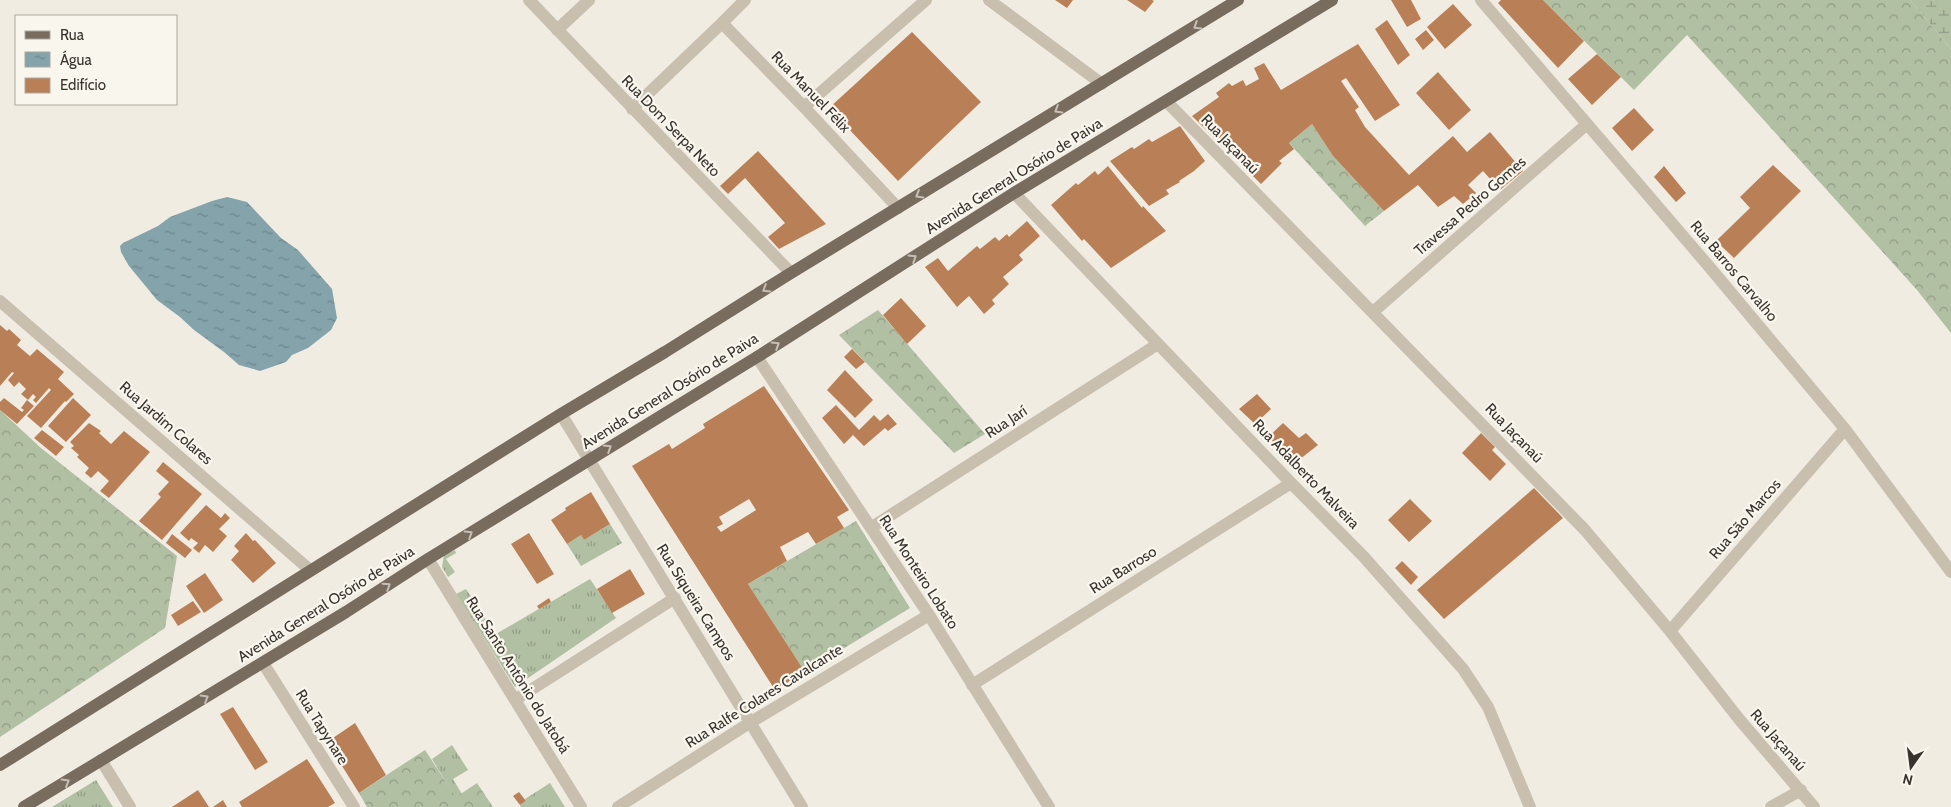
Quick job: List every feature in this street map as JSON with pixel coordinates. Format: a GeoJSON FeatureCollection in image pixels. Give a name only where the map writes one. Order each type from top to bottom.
{"type":"FeatureCollection","features":[{"type":"Feature","properties":{"kind":"main road"},"geometry":{"type":"LineString","coordinates":[[0,765],[561,414],[1238,0]]}},
{"type":"Feature","properties":{"kind":"main road","name":"Avenida General Osório de Paiva"},"geometry":{"type":"LineString","coordinates":[[24,807],[263,664],[428,559],[757,357],[1014,193],[1167,102],[1315,5],[1332,0]]}},
{"type":"Feature","properties":{"kind":"street","name":"Rua Dom Serpa Neto"},"geometry":{"type":"LineString","coordinates":[[529,0],[790,273]]}},
{"type":"Feature","properties":{"kind":"street"},"geometry":{"type":"LineString","coordinates":[[557,30],[589,0]]}},
{"type":"Feature","properties":{"kind":"street"},"geometry":{"type":"LineString","coordinates":[[632,108],[744,0]]}},
{"type":"Feature","properties":{"kind":"street"},"geometry":{"type":"LineString","coordinates":[[804,107],[926,0]]}},
{"type":"Feature","properties":{"kind":"street"},"geometry":{"type":"LineString","coordinates":[[989,0],[1102,84]]}},
{"type":"Feature","properties":{"kind":"street","name":"Rua Barros Carvalho"},"geometry":{"type":"LineString","coordinates":[[1481,0],[1845,429],[1951,572]]}},
{"type":"Feature","properties":{"kind":"street","name":"Rua Manuel Félix"},"geometry":{"type":"LineString","coordinates":[[722,23],[804,107],[898,208]]}},
{"type":"Feature","properties":{"kind":"street","name":"Rua Jaçanaú"},"geometry":{"type":"LineString","coordinates":[[1167,102],[1586,530],[1670,631],[1739,720],[1814,807]]}},
{"type":"Feature","properties":{"kind":"street","name":"Travessa Pedro Gomes"},"geometry":{"type":"LineString","coordinates":[[1373,312],[1588,124]]}},
{"type":"Feature","properties":{"kind":"street","name":"Rua Adalberto Malveira"},"geometry":{"type":"LineString","coordinates":[[1014,193],[1364,557],[1463,669],[1476,686],[1488,707],[1530,807]]}},
{"type":"Feature","properties":{"kind":"street","name":"Rua Jardim Colares"},"geometry":{"type":"LineString","coordinates":[[0,301],[310,570]]}},
{"type":"Feature","properties":{"kind":"street","name":"Rua Jarí"},"geometry":{"type":"LineString","coordinates":[[872,528],[1158,344]]}},
{"type":"Feature","properties":{"kind":"street","name":"Rua Monteiro Lobato"},"geometry":{"type":"LineString","coordinates":[[757,357],[929,615],[1049,807]]}},
{"type":"Feature","properties":{"kind":"street","name":"Rua Siqueira Campos"},"geometry":{"type":"LineString","coordinates":[[561,414],[802,807]]}},
{"type":"Feature","properties":{"kind":"street","name":"Rua São Marcos"},"geometry":{"type":"LineString","coordinates":[[1670,631],[1845,429]]}},
{"type":"Feature","properties":{"kind":"street","name":"Rua Barroso"},"geometry":{"type":"LineString","coordinates":[[972,685],[1291,483]]}},
{"type":"Feature","properties":{"kind":"street","name":"Rua Santo Antônio do Jatobá"},"geometry":{"type":"LineString","coordinates":[[428,559],[581,807]]}},
{"type":"Feature","properties":{"kind":"street"},"geometry":{"type":"LineString","coordinates":[[515,700],[675,598]]}},
{"type":"Feature","properties":{"kind":"street","name":"Rua Ralfe Colares Cavalcante"},"geometry":{"type":"LineString","coordinates":[[618,807],[750,722],[929,615]]}},
{"type":"Feature","properties":{"kind":"street","name":"Rua Tapynare"},"geometry":{"type":"LineString","coordinates":[[263,664],[354,807]]}},
{"type":"Feature","properties":{"kind":"street"},"geometry":{"type":"LineString","coordinates":[[101,760],[130,807]]}},
{"type":"Feature","properties":{"kind":"street"},"geometry":{"type":"LineString","coordinates":[[1771,807],[1801,790]]}},
{"type":"Feature","properties":{"kind":"green space"},"geometry":{"type":"Polygon","coordinates":[[[1543,0],[1910,0],[1951,49],[1951,333],[1917,290],[1687,35],[1634,90],[1543,0]]]}},
{"type":"Feature","properties":{"kind":"green space"},"geometry":{"type":"Polygon","coordinates":[[[1910,0],[1951,0],[1951,49],[1910,0]]]}},
{"type":"Feature","properties":{"kind":"green space"},"geometry":{"type":"Polygon","coordinates":[[[1312,124],[1333,156],[1384,211],[1365,226],[1289,143],[1312,124]]]}},
{"type":"Feature","properties":{"kind":"green space"},"geometry":{"type":"Polygon","coordinates":[[[878,310],[985,434],[954,453],[839,335],[878,310]]]}},
{"type":"Feature","properties":{"kind":"green space"},"geometry":{"type":"Polygon","coordinates":[[[0,410],[41,448],[177,556],[165,628],[0,737],[0,410]]]}},
{"type":"Feature","properties":{"kind":"green space"},"geometry":{"type":"Polygon","coordinates":[[[856,521],[910,608],[805,672],[748,584],[856,521]]]}},
{"type":"Feature","properties":{"kind":"green space"},"geometry":{"type":"Polygon","coordinates":[[[610,524],[622,543],[581,566],[567,544],[581,535],[584,540],[610,524]]]}},
{"type":"Feature","properties":{"kind":"green space"},"geometry":{"type":"Polygon","coordinates":[[[455,550],[456,553],[446,559],[455,572],[448,577],[442,567],[444,555],[455,550]]]}},
{"type":"Feature","properties":{"kind":"green space"},"geometry":{"type":"Polygon","coordinates":[[[590,579],[616,618],[515,687],[456,594],[466,589],[496,634],[590,579]]]}},
{"type":"Feature","properties":{"kind":"green space"},"geometry":{"type":"Polygon","coordinates":[[[452,745],[468,770],[453,779],[462,794],[456,798],[432,759],[452,745]]]}},
{"type":"Feature","properties":{"kind":"green space"},"geometry":{"type":"Polygon","coordinates":[[[425,750],[456,797],[477,783],[493,807],[367,807],[359,793],[425,750]]]}},
{"type":"Feature","properties":{"kind":"green space"},"geometry":{"type":"Polygon","coordinates":[[[96,780],[113,807],[52,807],[96,780]]]}},
{"type":"Feature","properties":{"kind":"green space"},"geometry":{"type":"Polygon","coordinates":[[[550,783],[565,807],[521,807],[520,805],[526,801],[525,799],[550,783]]]}},
{"type":"Feature","properties":{"kind":"water"},"geometry":{"type":"Polygon","coordinates":[[[227,197],[247,202],[281,238],[298,250],[332,289],[337,318],[331,330],[308,348],[292,355],[286,362],[260,371],[239,365],[157,300],[129,266],[121,252],[120,246],[123,243],[158,226],[170,217],[227,197]]]}},
{"type":"Feature","properties":{"kind":"building"},"geometry":{"type":"Polygon","coordinates":[[[1055,0],[1073,0],[1067,8],[1055,0]]]}},
{"type":"Feature","properties":{"kind":"building"},"geometry":{"type":"Polygon","coordinates":[[[1127,0],[1152,0],[1154,1],[1145,12],[1127,0]]]}},
{"type":"Feature","properties":{"kind":"building"},"geometry":{"type":"Polygon","coordinates":[[[1391,0],[1411,0],[1421,19],[1407,27],[1391,0]]]}},
{"type":"Feature","properties":{"kind":"building"},"geometry":{"type":"Polygon","coordinates":[[[1501,0],[1543,0],[1584,41],[1558,68],[1498,3],[1501,0]]]}},
{"type":"Feature","properties":{"kind":"building"},"geometry":{"type":"Polygon","coordinates":[[[1453,4],[1472,25],[1445,49],[1427,27],[1453,4]]]}},
{"type":"Feature","properties":{"kind":"building"},"geometry":{"type":"Polygon","coordinates":[[[1387,20],[1410,55],[1398,65],[1375,29],[1387,20]]]}},
{"type":"Feature","properties":{"kind":"building"},"geometry":{"type":"Polygon","coordinates":[[[1426,30],[1434,40],[1423,50],[1415,39],[1426,30]]]}},
{"type":"Feature","properties":{"kind":"building"},"geometry":{"type":"Polygon","coordinates":[[[912,32],[981,102],[898,181],[829,108],[912,32]]]}},
{"type":"Feature","properties":{"kind":"building"},"geometry":{"type":"Polygon","coordinates":[[[1358,44],[1400,105],[1375,121],[1346,78],[1341,81],[1359,107],[1355,110],[1365,127],[1409,175],[1453,136],[1467,152],[1490,132],[1523,171],[1500,190],[1483,171],[1468,185],[1476,193],[1463,204],[1454,196],[1438,207],[1418,185],[1384,211],[1333,156],[1312,124],[1289,143],[1294,149],[1279,161],[1282,163],[1261,184],[1192,116],[1219,97],[1216,93],[1229,83],[1232,86],[1243,80],[1246,86],[1259,79],[1254,68],[1264,63],[1281,90],[1358,44]]]}},
{"type":"Feature","properties":{"kind":"building"},"geometry":{"type":"Polygon","coordinates":[[[1597,54],[1621,77],[1592,105],[1568,79],[1597,54]]]}},
{"type":"Feature","properties":{"kind":"building"},"geometry":{"type":"Polygon","coordinates":[[[1438,72],[1471,110],[1449,130],[1416,93],[1438,72]]]}},
{"type":"Feature","properties":{"kind":"building"},"geometry":{"type":"Polygon","coordinates":[[[1634,108],[1654,130],[1632,151],[1612,128],[1634,108]]]}},
{"type":"Feature","properties":{"kind":"building"},"geometry":{"type":"Polygon","coordinates":[[[1180,126],[1205,161],[1180,182],[1166,190],[1169,194],[1149,206],[1110,161],[1132,147],[1134,149],[1149,139],[1152,142],[1180,126]]]}},
{"type":"Feature","properties":{"kind":"building"},"geometry":{"type":"Polygon","coordinates":[[[758,151],[826,224],[779,249],[768,237],[785,223],[745,178],[728,194],[720,186],[758,151]]]}},
{"type":"Feature","properties":{"kind":"building"},"geometry":{"type":"Polygon","coordinates":[[[1773,165],[1801,191],[1734,258],[1716,241],[1750,208],[1740,197],[1773,165]]]}},
{"type":"Feature","properties":{"kind":"building"},"geometry":{"type":"Polygon","coordinates":[[[1108,166],[1142,208],[1143,206],[1166,231],[1111,268],[1084,239],[1082,241],[1051,205],[1076,183],[1078,185],[1095,171],[1098,175],[1108,166]]]}},
{"type":"Feature","properties":{"kind":"building"},"geometry":{"type":"Polygon","coordinates":[[[1664,166],[1686,193],[1676,202],[1654,177],[1664,166]]]}},
{"type":"Feature","properties":{"kind":"building"},"geometry":{"type":"Polygon","coordinates":[[[1027,221],[1040,236],[1019,255],[1023,260],[1003,277],[1009,284],[992,300],[995,304],[984,314],[969,296],[957,307],[925,267],[938,258],[948,271],[977,246],[980,249],[995,237],[999,241],[1007,234],[1009,237],[1027,221]]]}},
{"type":"Feature","properties":{"kind":"building"},"geometry":{"type":"Polygon","coordinates":[[[901,298],[926,326],[907,344],[883,315],[901,298]]]}},
{"type":"Feature","properties":{"kind":"building"},"geometry":{"type":"Polygon","coordinates":[[[0,325],[7,331],[9,329],[21,340],[17,345],[30,356],[37,349],[64,372],[58,379],[74,394],[65,401],[41,428],[27,416],[51,390],[49,388],[36,403],[33,400],[36,397],[33,394],[28,400],[21,394],[26,389],[19,382],[14,387],[8,380],[14,373],[12,372],[0,386],[0,325]]]}},
{"type":"Feature","properties":{"kind":"building"},"geometry":{"type":"Polygon","coordinates":[[[852,349],[865,362],[856,369],[844,357],[852,349]]]}},
{"type":"Feature","properties":{"kind":"building"},"geometry":{"type":"Polygon","coordinates":[[[845,370],[873,400],[855,418],[827,390],[845,370]]]}},
{"type":"Feature","properties":{"kind":"building"},"geometry":{"type":"Polygon","coordinates":[[[764,386],[849,510],[837,517],[844,528],[816,544],[808,532],[780,547],[787,561],[748,584],[805,672],[775,690],[632,466],[669,444],[672,449],[705,428],[703,424],[764,386]],[[749,499],[719,517],[723,524],[717,527],[721,532],[756,510],[749,499]]]}},
{"type":"Feature","properties":{"kind":"building"},"geometry":{"type":"Polygon","coordinates":[[[1257,394],[1271,409],[1255,424],[1239,409],[1257,394]]]}},
{"type":"Feature","properties":{"kind":"building"},"geometry":{"type":"Polygon","coordinates":[[[4,398],[22,412],[24,410],[21,408],[27,400],[34,406],[17,424],[0,410],[0,402],[4,398]]]}},
{"type":"Feature","properties":{"kind":"building"},"geometry":{"type":"Polygon","coordinates":[[[73,398],[91,415],[66,442],[48,426],[73,398]]]}},
{"type":"Feature","properties":{"kind":"building"},"geometry":{"type":"Polygon","coordinates":[[[836,405],[859,430],[874,415],[880,421],[888,414],[897,424],[888,431],[885,428],[864,446],[853,435],[844,444],[822,418],[836,405]]]}},
{"type":"Feature","properties":{"kind":"building"},"geometry":{"type":"Polygon","coordinates":[[[89,423],[101,431],[99,433],[111,444],[124,431],[150,452],[109,498],[100,491],[109,481],[98,471],[91,478],[85,473],[89,468],[77,457],[79,455],[71,448],[74,446],[70,442],[89,423]]]}},
{"type":"Feature","properties":{"kind":"building"},"geometry":{"type":"Polygon","coordinates":[[[1283,423],[1299,438],[1306,433],[1318,445],[1295,463],[1268,437],[1283,423]]]}},
{"type":"Feature","properties":{"kind":"building"},"geometry":{"type":"Polygon","coordinates":[[[42,430],[64,447],[56,456],[34,438],[42,430]]]}},
{"type":"Feature","properties":{"kind":"building"},"geometry":{"type":"Polygon","coordinates":[[[1481,433],[1495,447],[1492,450],[1506,464],[1490,481],[1462,453],[1481,433]]]}},
{"type":"Feature","properties":{"kind":"building"},"geometry":{"type":"Polygon","coordinates":[[[163,462],[202,494],[162,540],[139,521],[161,497],[158,494],[169,482],[156,471],[163,462]]]}},
{"type":"Feature","properties":{"kind":"building"},"geometry":{"type":"Polygon","coordinates":[[[1534,488],[1563,518],[1444,619],[1417,590],[1534,488]]]}},
{"type":"Feature","properties":{"kind":"building"},"geometry":{"type":"Polygon","coordinates":[[[591,492],[610,524],[584,540],[581,535],[567,544],[551,520],[566,510],[565,508],[591,492]]]}},
{"type":"Feature","properties":{"kind":"building"},"geometry":{"type":"Polygon","coordinates":[[[1410,499],[1432,521],[1409,542],[1388,520],[1410,499]]]}},
{"type":"Feature","properties":{"kind":"building"},"geometry":{"type":"Polygon","coordinates":[[[206,505],[221,518],[225,513],[230,518],[219,529],[227,536],[213,552],[205,545],[199,553],[193,548],[198,543],[191,538],[189,541],[180,533],[206,505]]]}},
{"type":"Feature","properties":{"kind":"building"},"geometry":{"type":"Polygon","coordinates":[[[246,533],[276,563],[253,583],[231,560],[239,551],[234,546],[246,533]]]}},
{"type":"Feature","properties":{"kind":"building"},"geometry":{"type":"Polygon","coordinates":[[[529,533],[554,574],[537,584],[511,544],[529,533]]]}},
{"type":"Feature","properties":{"kind":"building"},"geometry":{"type":"Polygon","coordinates":[[[172,534],[192,550],[185,558],[166,543],[172,534]]]}},
{"type":"Feature","properties":{"kind":"building"},"geometry":{"type":"Polygon","coordinates":[[[1402,561],[1418,577],[1411,585],[1395,568],[1402,561]]]}},
{"type":"Feature","properties":{"kind":"building"},"geometry":{"type":"Polygon","coordinates":[[[630,569],[645,594],[612,613],[597,589],[630,569]]]}},
{"type":"Feature","properties":{"kind":"building"},"geometry":{"type":"Polygon","coordinates":[[[205,573],[223,600],[204,613],[186,586],[205,573]]]}},
{"type":"Feature","properties":{"kind":"building"},"geometry":{"type":"Polygon","coordinates":[[[549,598],[551,602],[539,609],[537,606],[549,598]]]}},
{"type":"Feature","properties":{"kind":"building"},"geometry":{"type":"Polygon","coordinates":[[[193,601],[201,612],[178,626],[171,615],[193,601]]]}},
{"type":"Feature","properties":{"kind":"building"},"geometry":{"type":"Polygon","coordinates":[[[233,707],[268,762],[255,770],[220,714],[233,707]]]}},
{"type":"Feature","properties":{"kind":"building"},"geometry":{"type":"Polygon","coordinates":[[[355,723],[386,775],[359,793],[327,742],[355,723]]]}},
{"type":"Feature","properties":{"kind":"building"},"geometry":{"type":"Polygon","coordinates":[[[307,759],[335,803],[328,807],[242,807],[239,802],[307,759]]]}},
{"type":"Feature","properties":{"kind":"building"},"geometry":{"type":"Polygon","coordinates":[[[198,790],[209,807],[172,807],[198,790]]]}},
{"type":"Feature","properties":{"kind":"building"},"geometry":{"type":"Polygon","coordinates":[[[519,792],[526,801],[520,805],[513,796],[519,792]]]}},
{"type":"Feature","properties":{"kind":"building"},"geometry":{"type":"Polygon","coordinates":[[[223,800],[227,807],[213,807],[223,800]]]}}]}
